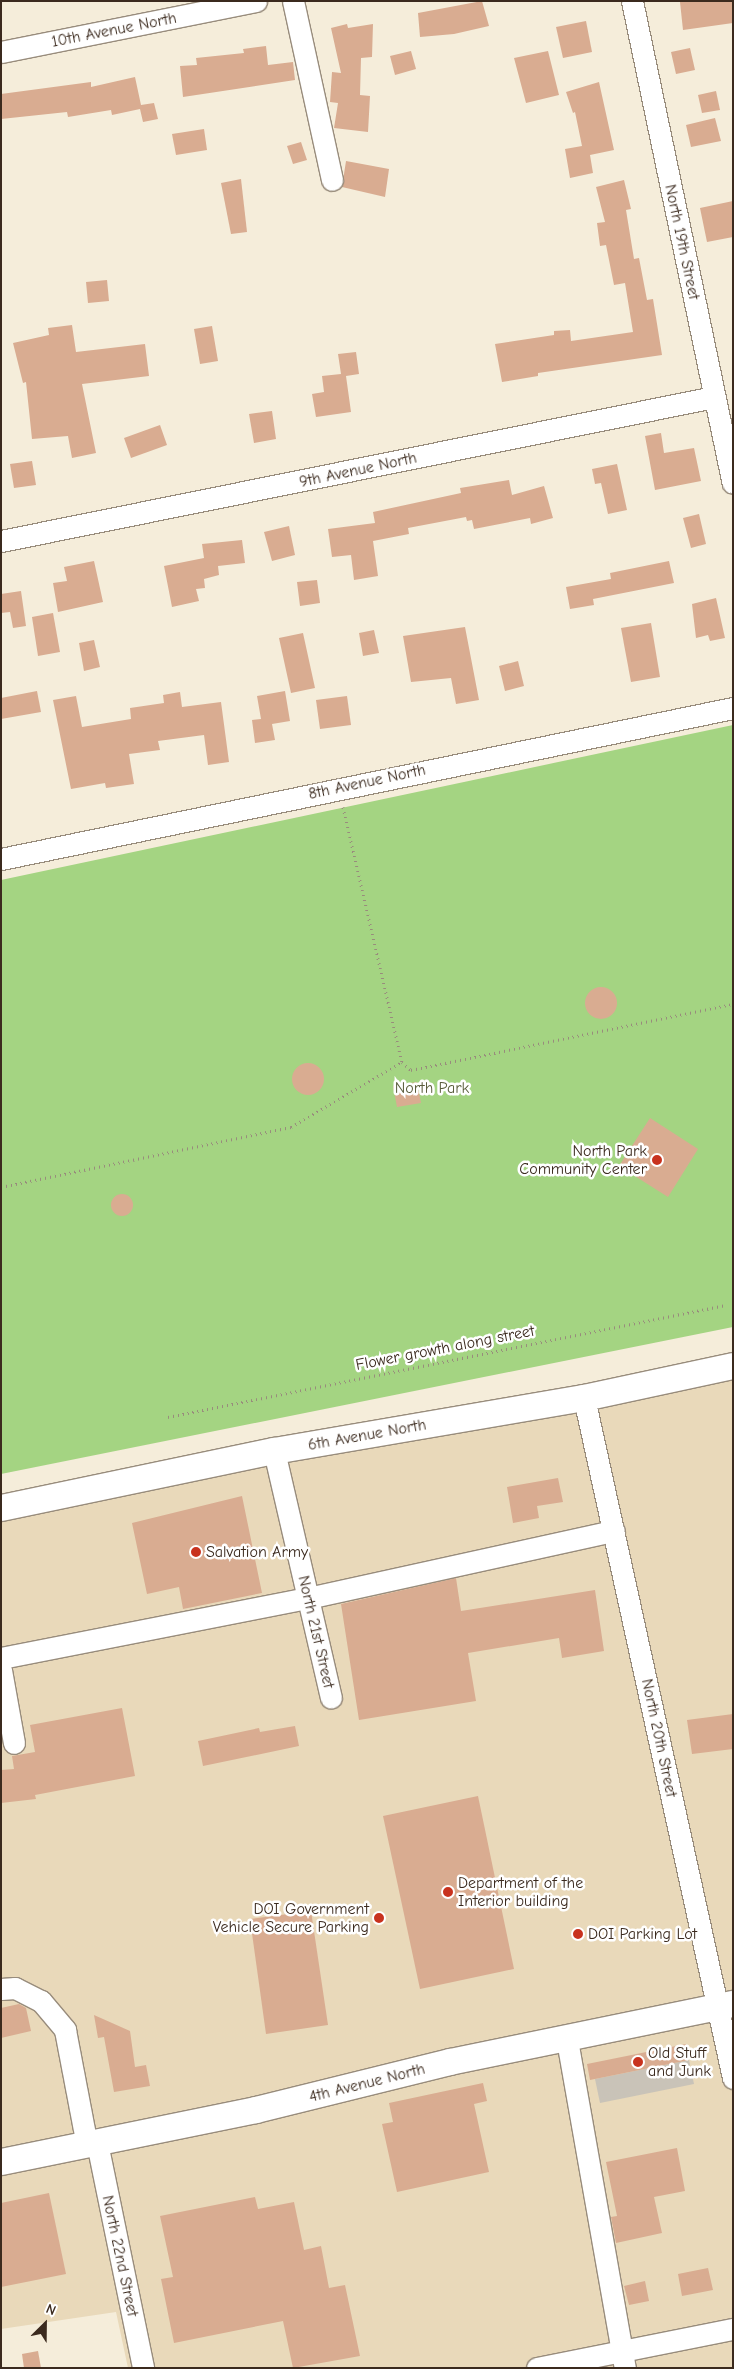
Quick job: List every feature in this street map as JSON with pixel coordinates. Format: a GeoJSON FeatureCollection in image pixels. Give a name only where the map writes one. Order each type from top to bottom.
{"type":"FeatureCollection","features":[{"type":"Feature","properties":{"kind":"main road","name":"6th Avenue North"},"geometry":{"type":"LineString","coordinates":[[1,1508],[274,1451],[584,1398],[733,1366]]}},
{"type":"Feature","properties":{"kind":"main road","name":"4th Avenue North"},"geometry":{"type":"LineString","coordinates":[[1,2162],[342,2091],[450,2062],[567,2040],[726,2006]]}},
{"type":"Feature","properties":{"kind":"street","name":"10th Avenue North"},"geometry":{"type":"LineString","coordinates":[[1,52],[256,1]]}},
{"type":"Feature","properties":{"kind":"street"},"geometry":{"type":"LineString","coordinates":[[293,1],[332,180]]}},
{"type":"Feature","properties":{"kind":"street","name":"North 19th Street"},"geometry":{"type":"LineString","coordinates":[[632,1],[733,483]]}},
{"type":"Feature","properties":{"kind":"street","name":"9th Avenue North"},"geometry":{"type":"LineString","coordinates":[[1,541],[714,398]]}},
{"type":"Feature","properties":{"kind":"street","name":"8th Avenue North"},"geometry":{"type":"LineString","coordinates":[[1,859],[733,708]]}},
{"type":"Feature","properties":{"kind":"street","name":"North 20th Street"},"geometry":{"type":"LineString","coordinates":[[584,1398],[726,2006],[733,2078]]}},
{"type":"Feature","properties":{"kind":"street","name":"North 21st Street"},"geometry":{"type":"LineString","coordinates":[[274,1451],[331,1697]]}},
{"type":"Feature","properties":{"kind":"street"},"geometry":{"type":"LineString","coordinates":[[1,1658],[308,1598],[614,1531]]}},
{"type":"Feature","properties":{"kind":"street"},"geometry":{"type":"LineString","coordinates":[[1,1670],[14,1743]]}},
{"type":"Feature","properties":{"kind":"street","name":"North 22nd Street"},"geometry":{"type":"LineString","coordinates":[[1,1989],[15,1988],[41,2001],[66,2030],[143,2368]]}},
{"type":"Feature","properties":{"kind":"street"},"geometry":{"type":"LineString","coordinates":[[567,2040],[623,2359]]}},
{"type":"Feature","properties":{"kind":"street"},"geometry":{"type":"LineString","coordinates":[[537,2368],[623,2359],[733,2329]]}},
{"type":"Feature","properties":{"kind":"path"},"geometry":{"type":"LineString","coordinates":[[343,807],[402,1062],[411,1070],[733,1004]]}},
{"type":"Feature","properties":{"kind":"path"},"geometry":{"type":"LineString","coordinates":[[1,1187],[291,1126],[402,1062]]}},
{"type":"Feature","properties":{"kind":"path","name":"Flower growth along street"},"geometry":{"type":"LineString","coordinates":[[168,1417],[726,1305]]}},
{"type":"Feature","properties":{"kind":"shaded area"},"geometry":{"type":"Polygon","coordinates":[[[733,1372],[733,2368],[128,2368],[116,2312],[1,2329],[1,1508],[733,1372]]]}},
{"type":"Feature","properties":{"kind":"shaded area"},"geometry":{"type":"Polygon","coordinates":[[[689,2060],[694,2084],[600,2103],[595,2079],[689,2060]]]}},
{"type":"Feature","properties":{"kind":"green space","name":"North Park"},"geometry":{"type":"Polygon","coordinates":[[[733,725],[733,1327],[1,1474],[1,880],[733,725]]]}},
{"type":"Feature","properties":{"kind":"building"},"geometry":{"type":"Polygon","coordinates":[[[482,1],[489,26],[454,34],[420,37],[418,13],[482,1]]]}},
{"type":"Feature","properties":{"kind":"building"},"geometry":{"type":"Polygon","coordinates":[[[733,1],[733,23],[683,30],[680,2],[733,1]]]}},
{"type":"Feature","properties":{"kind":"building"},"geometry":{"type":"Polygon","coordinates":[[[586,21],[592,52],[563,58],[556,27],[586,21]]]}},
{"type":"Feature","properties":{"kind":"building"},"geometry":{"type":"Polygon","coordinates":[[[347,24],[348,28],[373,24],[372,57],[361,58],[360,95],[370,96],[368,132],[334,128],[338,103],[330,102],[332,72],[341,73],[331,28],[347,24]]]}},
{"type":"Feature","properties":{"kind":"building"},"geometry":{"type":"Polygon","coordinates":[[[266,46],[268,65],[293,62],[295,80],[183,97],[180,66],[197,65],[196,58],[244,53],[243,49],[266,46]]]}},
{"type":"Feature","properties":{"kind":"building"},"geometry":{"type":"Polygon","coordinates":[[[690,48],[695,70],[676,74],[671,52],[690,48]]]}},
{"type":"Feature","properties":{"kind":"building"},"geometry":{"type":"Polygon","coordinates":[[[411,51],[416,69],[395,75],[390,56],[411,51]]]}},
{"type":"Feature","properties":{"kind":"building"},"geometry":{"type":"Polygon","coordinates":[[[548,51],[559,95],[526,103],[514,58],[548,51]]]}},
{"type":"Feature","properties":{"kind":"building"},"geometry":{"type":"Polygon","coordinates":[[[135,77],[141,105],[154,103],[158,119],[143,122],[140,109],[112,115],[111,110],[68,117],[67,112],[1,119],[1,94],[91,82],[91,87],[135,77]]]}},
{"type":"Feature","properties":{"kind":"building"},"geometry":{"type":"Polygon","coordinates":[[[599,82],[614,150],[590,155],[593,173],[570,178],[565,149],[582,146],[575,112],[573,113],[566,92],[599,82]]]}},
{"type":"Feature","properties":{"kind":"building"},"geometry":{"type":"Polygon","coordinates":[[[716,91],[720,110],[702,113],[698,95],[716,91]]]}},
{"type":"Feature","properties":{"kind":"building"},"geometry":{"type":"Polygon","coordinates":[[[715,118],[721,141],[691,147],[686,125],[715,118]]]}},
{"type":"Feature","properties":{"kind":"building"},"geometry":{"type":"Polygon","coordinates":[[[204,129],[207,150],[176,155],[172,134],[204,129]]]}},
{"type":"Feature","properties":{"kind":"building"},"geometry":{"type":"Polygon","coordinates":[[[301,142],[307,160],[293,164],[287,146],[301,142]]]}},
{"type":"Feature","properties":{"kind":"building"},"geometry":{"type":"Polygon","coordinates":[[[346,161],[389,169],[385,197],[342,187],[346,161]]]}},
{"type":"Feature","properties":{"kind":"building"},"geometry":{"type":"Polygon","coordinates":[[[241,179],[247,232],[231,234],[221,183],[241,179]]]}},
{"type":"Feature","properties":{"kind":"building"},"geometry":{"type":"Polygon","coordinates":[[[624,180],[631,209],[626,210],[634,259],[639,258],[647,300],[653,299],[662,355],[538,373],[538,376],[502,382],[495,344],[554,335],[554,331],[570,330],[571,341],[633,332],[625,283],[614,285],[606,245],[600,246],[597,223],[605,222],[596,187],[624,180]]]}},
{"type":"Feature","properties":{"kind":"building"},"geometry":{"type":"Polygon","coordinates":[[[733,201],[733,237],[707,242],[700,208],[733,201]]]}},
{"type":"Feature","properties":{"kind":"building"},"geometry":{"type":"Polygon","coordinates":[[[107,280],[109,301],[88,303],[86,282],[107,280]]]}},
{"type":"Feature","properties":{"kind":"building"},"geometry":{"type":"Polygon","coordinates":[[[72,325],[76,352],[145,344],[149,376],[82,384],[96,453],[72,458],[68,436],[32,439],[26,382],[23,383],[13,343],[49,335],[48,328],[72,325]]]}},
{"type":"Feature","properties":{"kind":"building"},"geometry":{"type":"Polygon","coordinates":[[[212,326],[218,361],[200,364],[194,329],[212,326]]]}},
{"type":"Feature","properties":{"kind":"building"},"geometry":{"type":"Polygon","coordinates":[[[356,352],[359,374],[346,376],[351,412],[316,417],[312,394],[324,392],[322,376],[341,374],[338,354],[356,352]]]}},
{"type":"Feature","properties":{"kind":"building"},"geometry":{"type":"Polygon","coordinates":[[[272,411],[276,439],[254,443],[249,414],[272,411]]]}},
{"type":"Feature","properties":{"kind":"building"},"geometry":{"type":"Polygon","coordinates":[[[160,425],[167,445],[131,458],[124,438],[160,425]]]}},
{"type":"Feature","properties":{"kind":"building"},"geometry":{"type":"Polygon","coordinates":[[[661,433],[664,453],[694,448],[701,481],[655,490],[645,436],[661,433]]]}},
{"type":"Feature","properties":{"kind":"building"},"geometry":{"type":"Polygon","coordinates":[[[32,461],[36,485],[14,488],[10,464],[32,461]]]}},
{"type":"Feature","properties":{"kind":"building"},"geometry":{"type":"Polygon","coordinates":[[[617,464],[627,510],[608,514],[601,483],[595,484],[592,469],[617,464]]]}},
{"type":"Feature","properties":{"kind":"building"},"geometry":{"type":"Polygon","coordinates":[[[509,480],[512,495],[544,486],[553,518],[531,524],[530,518],[474,529],[472,520],[467,521],[466,517],[408,528],[409,534],[373,541],[378,576],[354,580],[351,555],[332,557],[328,529],[375,523],[373,512],[461,493],[460,488],[509,480]]]}},
{"type":"Feature","properties":{"kind":"building"},"geometry":{"type":"Polygon","coordinates":[[[699,514],[706,544],[691,548],[683,518],[699,514]]]}},
{"type":"Feature","properties":{"kind":"building"},"geometry":{"type":"Polygon","coordinates":[[[289,526],[295,555],[272,561],[264,532],[289,526]]]}},
{"type":"Feature","properties":{"kind":"building"},"geometry":{"type":"Polygon","coordinates":[[[242,540],[245,563],[218,566],[219,575],[204,579],[205,588],[196,589],[199,601],[172,607],[164,566],[204,558],[202,544],[242,540]]]}},
{"type":"Feature","properties":{"kind":"building"},"geometry":{"type":"Polygon","coordinates":[[[94,561],[103,602],[58,612],[53,583],[67,581],[64,567],[94,561]]]}},
{"type":"Feature","properties":{"kind":"building"},"geometry":{"type":"Polygon","coordinates":[[[669,561],[674,583],[593,599],[594,605],[570,609],[566,587],[611,579],[610,573],[669,561]]]}},
{"type":"Feature","properties":{"kind":"building"},"geometry":{"type":"Polygon","coordinates":[[[317,580],[320,603],[300,606],[297,582],[317,580]]]}},
{"type":"Feature","properties":{"kind":"building"},"geometry":{"type":"Polygon","coordinates":[[[21,591],[26,626],[13,628],[10,612],[1,613],[1,594],[21,591]]]}},
{"type":"Feature","properties":{"kind":"building"},"geometry":{"type":"Polygon","coordinates":[[[716,598],[725,638],[710,641],[708,635],[696,638],[692,604],[716,598]]]}},
{"type":"Feature","properties":{"kind":"building"},"geometry":{"type":"Polygon","coordinates":[[[53,613],[60,652],[38,656],[32,617],[53,613]]]}},
{"type":"Feature","properties":{"kind":"building"},"geometry":{"type":"Polygon","coordinates":[[[651,623],[660,677],[631,682],[621,628],[651,623]]]}},
{"type":"Feature","properties":{"kind":"building"},"geometry":{"type":"Polygon","coordinates":[[[465,627],[479,700],[456,704],[451,678],[411,682],[403,636],[465,627]]]}},
{"type":"Feature","properties":{"kind":"building"},"geometry":{"type":"Polygon","coordinates":[[[374,630],[379,653],[363,656],[359,633],[374,630]]]}},
{"type":"Feature","properties":{"kind":"building"},"geometry":{"type":"Polygon","coordinates":[[[303,633],[315,688],[291,693],[279,638],[303,633]]]}},
{"type":"Feature","properties":{"kind":"building"},"geometry":{"type":"Polygon","coordinates":[[[94,640],[100,667],[84,671],[79,643],[94,640]]]}},
{"type":"Feature","properties":{"kind":"building"},"geometry":{"type":"Polygon","coordinates":[[[518,661],[524,686],[505,691],[499,666],[518,661]]]}},
{"type":"Feature","properties":{"kind":"building"},"geometry":{"type":"Polygon","coordinates":[[[37,691],[41,712],[1,719],[1,698],[37,691]]]}},
{"type":"Feature","properties":{"kind":"building"},"geometry":{"type":"Polygon","coordinates":[[[285,691],[290,721],[272,724],[275,740],[255,743],[252,720],[261,719],[257,696],[285,691]]]}},
{"type":"Feature","properties":{"kind":"building"},"geometry":{"type":"Polygon","coordinates":[[[180,692],[182,707],[221,702],[229,762],[208,765],[204,735],[158,741],[160,750],[129,754],[134,784],[106,788],[105,783],[71,789],[53,700],[76,696],[82,727],[131,719],[130,708],[164,703],[163,695],[180,692]]]}},
{"type":"Feature","properties":{"kind":"building"},"geometry":{"type":"Polygon","coordinates":[[[347,696],[351,725],[320,729],[316,700],[347,696]]]}},
{"type":"Feature","properties":{"kind":"building"},"geometry":{"type":"Polygon","coordinates":[[[601,987],[613,991],[617,1003],[613,1015],[601,1019],[589,1015],[585,1003],[589,991],[601,987]]]}},
{"type":"Feature","properties":{"kind":"building"},"geometry":{"type":"Polygon","coordinates":[[[308,1063],[314,1064],[319,1068],[323,1073],[323,1085],[319,1090],[314,1094],[308,1095],[302,1094],[297,1090],[293,1085],[292,1079],[293,1073],[297,1068],[302,1064],[308,1063]]]}},
{"type":"Feature","properties":{"kind":"building"},"geometry":{"type":"Polygon","coordinates":[[[417,1082],[421,1103],[397,1107],[393,1086],[417,1082]]]}},
{"type":"Feature","properties":{"kind":"building","name":"North Park Community Center"},"geometry":{"type":"Polygon","coordinates":[[[650,1118],[698,1149],[668,1197],[619,1166],[650,1118]]]}},
{"type":"Feature","properties":{"kind":"building"},"geometry":{"type":"Polygon","coordinates":[[[122,1194],[132,1201],[133,1205],[126,1215],[122,1216],[112,1209],[111,1205],[118,1195],[122,1194]]]}},
{"type":"Feature","properties":{"kind":"building"},"geometry":{"type":"Polygon","coordinates":[[[558,1478],[563,1502],[537,1506],[539,1518],[513,1523],[507,1487],[558,1478]]]}},
{"type":"Feature","properties":{"kind":"building","name":"Salvation Army"},"geometry":{"type":"Polygon","coordinates":[[[242,1496],[262,1593],[183,1609],[179,1587],[147,1594],[132,1523],[242,1496]]]}},
{"type":"Feature","properties":{"kind":"building"},"geometry":{"type":"Polygon","coordinates":[[[456,1578],[461,1611],[595,1590],[604,1651],[562,1658],[559,1638],[468,1653],[476,1701],[359,1720],[341,1604],[456,1578]]]}},
{"type":"Feature","properties":{"kind":"building"},"geometry":{"type":"Polygon","coordinates":[[[122,1708],[135,1776],[35,1795],[36,1799],[1,1803],[1,1770],[14,1769],[12,1756],[35,1752],[30,1725],[122,1708]]]}},
{"type":"Feature","properties":{"kind":"building"},"geometry":{"type":"Polygon","coordinates":[[[733,1714],[733,1749],[692,1754],[687,1720],[733,1714]]]}},
{"type":"Feature","properties":{"kind":"building"},"geometry":{"type":"Polygon","coordinates":[[[295,1726],[299,1746],[203,1766],[198,1741],[259,1728],[260,1732],[295,1726]]]}},
{"type":"Feature","properties":{"kind":"building","name":"Department of the Interior building"},"geometry":{"type":"Polygon","coordinates":[[[478,1796],[514,1969],[420,1989],[383,1816],[478,1796]]]}},
{"type":"Feature","properties":{"kind":"building"},"geometry":{"type":"Polygon","coordinates":[[[311,1911],[328,2025],[266,2034],[250,1919],[311,1911]]]}},
{"type":"Feature","properties":{"kind":"building"},"geometry":{"type":"Polygon","coordinates":[[[19,2004],[26,2008],[31,2031],[1,2038],[1,2008],[19,2004]]]}},
{"type":"Feature","properties":{"kind":"building"},"geometry":{"type":"Polygon","coordinates":[[[94,2015],[130,2031],[135,2067],[146,2065],[150,2086],[114,2092],[104,2037],[98,2038],[94,2015]]]}},
{"type":"Feature","properties":{"kind":"building","name":"Old Stuff and Junk"},"geometry":{"type":"Polygon","coordinates":[[[686,2044],[689,2060],[590,2080],[587,2064],[686,2044]]]}},
{"type":"Feature","properties":{"kind":"building"},"geometry":{"type":"Polygon","coordinates":[[[483,2083],[487,2101],[474,2104],[489,2172],[397,2192],[382,2124],[393,2122],[389,2103],[483,2083]]]}},
{"type":"Feature","properties":{"kind":"building"},"geometry":{"type":"Polygon","coordinates":[[[677,2148],[685,2191],[654,2197],[662,2233],[616,2243],[611,2217],[617,2216],[606,2162],[677,2148]]]}},
{"type":"Feature","properties":{"kind":"building"},"geometry":{"type":"Polygon","coordinates":[[[49,2193],[66,2274],[1,2287],[1,2203],[49,2193]]]}},
{"type":"Feature","properties":{"kind":"building"},"geometry":{"type":"Polygon","coordinates":[[[255,2197],[258,2209],[294,2202],[304,2250],[321,2246],[329,2288],[345,2285],[360,2356],[293,2368],[283,2321],[174,2343],[161,2279],[173,2277],[160,2216],[255,2197]]]}},
{"type":"Feature","properties":{"kind":"building"},"geometry":{"type":"Polygon","coordinates":[[[708,2268],[713,2290],[682,2296],[678,2274],[708,2268]]]}},
{"type":"Feature","properties":{"kind":"building"},"geometry":{"type":"Polygon","coordinates":[[[645,2281],[649,2301],[629,2305],[624,2286],[645,2281]]]}},
{"type":"Feature","properties":{"kind":"building"},"geometry":{"type":"Polygon","coordinates":[[[38,2351],[41,2368],[24,2368],[22,2354],[38,2351]]]}},
{"type":"Feature","properties":{"kind":"place","name":"North Park Community Center"},"geometry":{"type":"Point","coordinates":[657,1160]}},
{"type":"Feature","properties":{"kind":"place","name":"Salvation Army"},"geometry":{"type":"Point","coordinates":[196,1552]}},
{"type":"Feature","properties":{"kind":"place","name":"Department of the Interior building"},"geometry":{"type":"Point","coordinates":[448,1892]}},
{"type":"Feature","properties":{"kind":"place","name":"DOI Government Vehicle Secure Parking"},"geometry":{"type":"Point","coordinates":[379,1918]}},
{"type":"Feature","properties":{"kind":"place","name":"DOI Parking Lot"},"geometry":{"type":"Point","coordinates":[578,1934]}},
{"type":"Feature","properties":{"kind":"place","name":"Old Stuff and Junk"},"geometry":{"type":"Point","coordinates":[638,2062]}}]}
